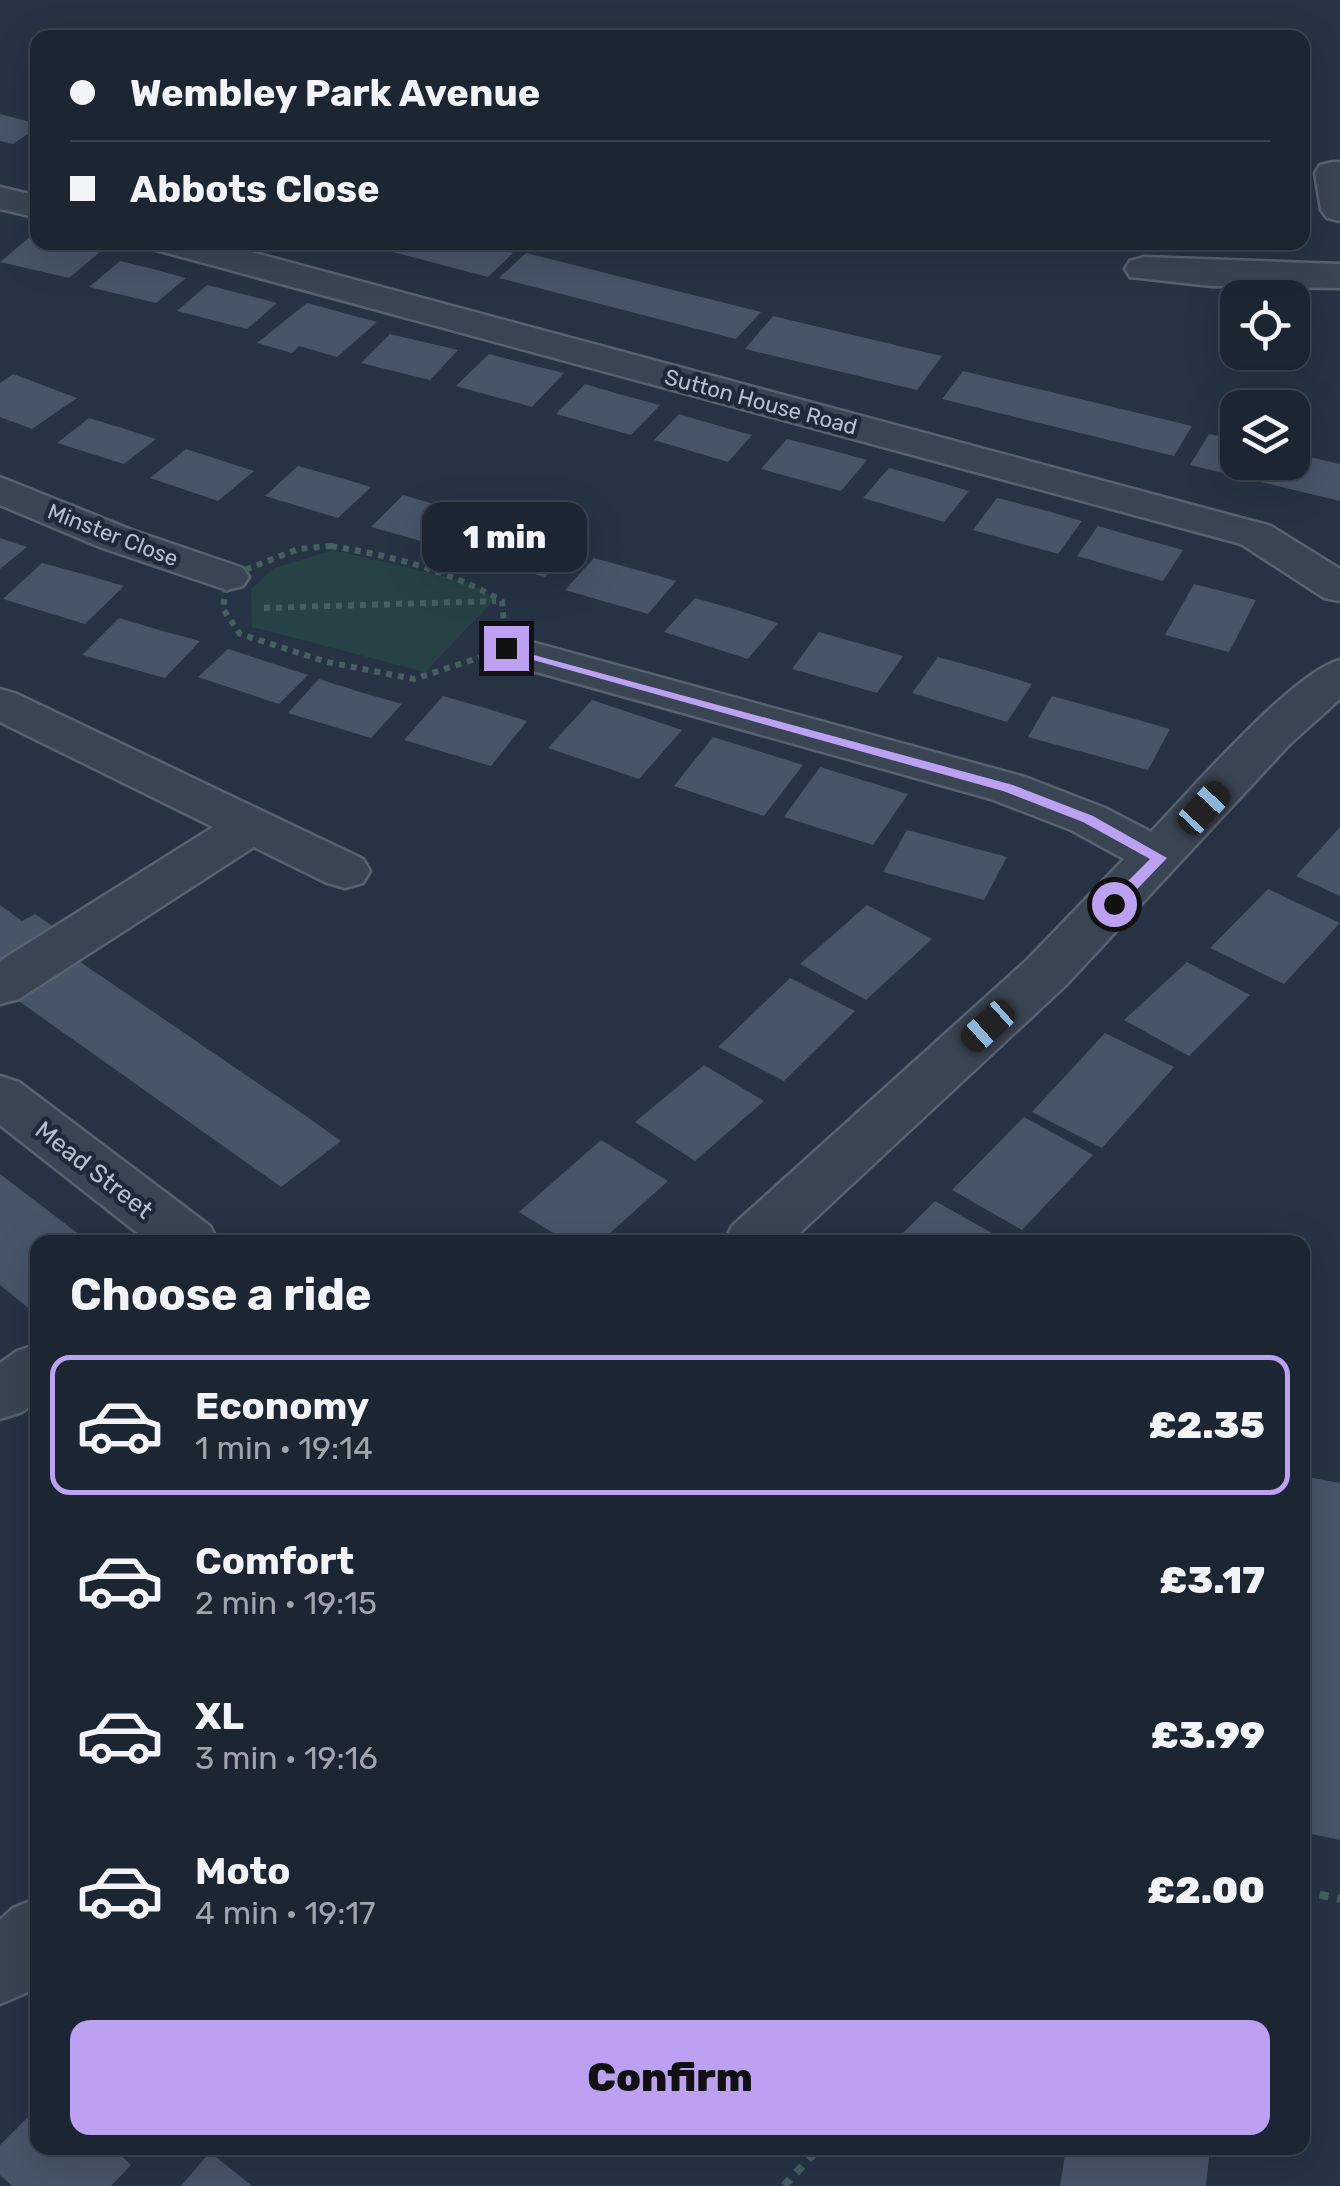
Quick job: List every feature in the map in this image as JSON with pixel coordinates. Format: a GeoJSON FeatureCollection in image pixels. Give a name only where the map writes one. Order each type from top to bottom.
{"type":"FeatureCollection","features":[{"type":"Feature","properties":{"kind":"street"},"geometry":{"type":"LineString","coordinates":[[1340,174],[1333,173],[1340,210]]}},
{"type":"Feature","properties":{"kind":"street"},"geometry":{"type":"LineString","coordinates":[[0,198],[30,205]]}},
{"type":"Feature","properties":{"kind":"street","name":"Sutton House Road"},"geometry":{"type":"LineString","coordinates":[[200,250],[1256,535],[1340,588]]}},
{"type":"Feature","properties":{"kind":"street"},"geometry":{"type":"LineString","coordinates":[[1144,269],[1340,276]]}},
{"type":"Feature","properties":{"kind":"street","name":"Minster Close"},"geometry":{"type":"LineString","coordinates":[[0,490],[117,540],[231,598]]}},
{"type":"Feature","properties":{"kind":"street"},"geometry":{"type":"LineString","coordinates":[[506,648],[1008,788],[1088,819],[1159,858]]}},
{"type":"Feature","properties":{"kind":"street"},"geometry":{"type":"LineString","coordinates":[[761,1235],[1047,972],[1159,858],[1272,734],[1340,674]]}},
{"type":"Feature","properties":{"kind":"street"},"geometry":{"type":"LineString","coordinates":[[0,704],[345,871]]}},
{"type":"Feature","properties":{"kind":"street"},"geometry":{"type":"LineString","coordinates":[[0,986],[249,827]]}},
{"type":"Feature","properties":{"kind":"street","name":"Mead Street"},"geometry":{"type":"LineString","coordinates":[[0,1096],[180,1235]]}},
{"type":"Feature","properties":{"kind":"street"},"geometry":{"type":"LineString","coordinates":[[0,1395],[30,1374]]}},
{"type":"Feature","properties":{"kind":"street"},"geometry":{"type":"LineString","coordinates":[[0,1969],[30,1940]]}},
{"type":"Feature","properties":{"kind":"path"},"geometry":{"type":"LineString","coordinates":[[331,546],[401,559],[473,583],[502,601],[506,648],[457,668],[414,679],[327,662],[240,634],[231,598],[298,549],[331,546]]}},
{"type":"Feature","properties":{"kind":"path"},"geometry":{"type":"LineString","coordinates":[[263,608],[502,601]]}},
{"type":"Feature","properties":{"kind":"path"},"geometry":{"type":"LineString","coordinates":[[1310,1893],[1340,1899]]}},
{"type":"Feature","properties":{"kind":"path"},"geometry":{"type":"LineString","coordinates":[[784,2186],[812,2155]]}},
{"type":"Feature","properties":{"kind":"green space"},"geometry":{"type":"Polygon","coordinates":[[[333,550],[471,583],[495,599],[425,672],[252,627],[251,589],[274,568],[333,550]]]}},
{"type":"Feature","properties":{"kind":"building"},"geometry":{"type":"Polygon","coordinates":[[[0,114],[30,122],[30,132],[13,144],[0,141],[0,114]]]}},
{"type":"Feature","properties":{"kind":"building"},"geometry":{"type":"Polygon","coordinates":[[[30,237],[30,250],[100,252],[69,278],[0,262],[30,237]]]}},
{"type":"Feature","properties":{"kind":"building"},"geometry":{"type":"Polygon","coordinates":[[[385,250],[513,253],[488,277],[385,250]]]}},
{"type":"Feature","properties":{"kind":"building"},"geometry":{"type":"Polygon","coordinates":[[[526,253],[761,312],[736,339],[499,278],[526,253]]]}},
{"type":"Feature","properties":{"kind":"building"},"geometry":{"type":"Polygon","coordinates":[[[120,261],[186,278],[156,303],[89,287],[120,261]]]}},
{"type":"Feature","properties":{"kind":"building"},"geometry":{"type":"Polygon","coordinates":[[[207,285],[277,303],[247,329],[177,311],[207,285]]]}},
{"type":"Feature","properties":{"kind":"building"},"geometry":{"type":"Polygon","coordinates":[[[307,303],[377,322],[337,357],[299,346],[292,353],[257,343],[307,303]]]}},
{"type":"Feature","properties":{"kind":"building"},"geometry":{"type":"Polygon","coordinates":[[[773,316],[942,356],[917,390],[745,349],[773,316]]]}},
{"type":"Feature","properties":{"kind":"building"},"geometry":{"type":"Polygon","coordinates":[[[390,334],[458,350],[430,380],[361,363],[390,334]]]}},
{"type":"Feature","properties":{"kind":"building"},"geometry":{"type":"Polygon","coordinates":[[[489,354],[564,373],[532,407],[456,386],[489,354]]]}},
{"type":"Feature","properties":{"kind":"building"},"geometry":{"type":"Polygon","coordinates":[[[963,371],[1192,426],[1174,456],[942,399],[963,371]]]}},
{"type":"Feature","properties":{"kind":"building"},"geometry":{"type":"Polygon","coordinates":[[[13,374],[77,398],[32,429],[0,417],[0,383],[13,374]]]}},
{"type":"Feature","properties":{"kind":"building"},"geometry":{"type":"Polygon","coordinates":[[[585,384],[660,405],[631,435],[556,414],[585,384]]]}},
{"type":"Feature","properties":{"kind":"building"},"geometry":{"type":"Polygon","coordinates":[[[679,414],[752,435],[728,462],[654,440],[679,414]]]}},
{"type":"Feature","properties":{"kind":"building"},"geometry":{"type":"Polygon","coordinates":[[[89,418],[156,439],[124,464],[57,443],[89,418]]]}},
{"type":"Feature","properties":{"kind":"building"},"geometry":{"type":"Polygon","coordinates":[[[1209,434],[1220,436],[1220,472],[1190,465],[1209,434]]]}},
{"type":"Feature","properties":{"kind":"building"},"geometry":{"type":"Polygon","coordinates":[[[787,439],[867,460],[841,491],[761,469],[787,439]]]}},
{"type":"Feature","properties":{"kind":"building"},"geometry":{"type":"Polygon","coordinates":[[[186,449],[254,471],[218,501],[150,478],[186,449]]]}},
{"type":"Feature","properties":{"kind":"building"},"geometry":{"type":"Polygon","coordinates":[[[1310,457],[1340,464],[1340,501],[1252,480],[1310,480],[1310,457]]]}},
{"type":"Feature","properties":{"kind":"building"},"geometry":{"type":"Polygon","coordinates":[[[298,466],[371,487],[338,518],[265,496],[298,466]]]}},
{"type":"Feature","properties":{"kind":"building"},"geometry":{"type":"Polygon","coordinates":[[[889,468],[969,491],[944,522],[863,498],[889,468]]]}},
{"type":"Feature","properties":{"kind":"building"},"geometry":{"type":"Polygon","coordinates":[[[403,495],[480,516],[449,549],[371,527],[403,495]]]}},
{"type":"Feature","properties":{"kind":"building"},"geometry":{"type":"Polygon","coordinates":[[[997,498],[1082,521],[1058,554],[973,530],[997,498]]]}},
{"type":"Feature","properties":{"kind":"building"},"geometry":{"type":"Polygon","coordinates":[[[489,521],[574,545],[545,577],[460,553],[489,521]]]}},
{"type":"Feature","properties":{"kind":"building"},"geometry":{"type":"Polygon","coordinates":[[[1098,526],[1183,550],[1163,581],[1077,556],[1098,526]]]}},
{"type":"Feature","properties":{"kind":"building"},"geometry":{"type":"Polygon","coordinates":[[[0,538],[27,547],[0,569],[0,538]]]}},
{"type":"Feature","properties":{"kind":"building"},"geometry":{"type":"Polygon","coordinates":[[[594,558],[676,581],[648,614],[565,590],[594,558]]]}},
{"type":"Feature","properties":{"kind":"building"},"geometry":{"type":"Polygon","coordinates":[[[42,563],[124,586],[85,624],[3,599],[42,563]]]}},
{"type":"Feature","properties":{"kind":"building"},"geometry":{"type":"Polygon","coordinates":[[[1194,584],[1256,600],[1229,652],[1165,635],[1194,584]]]}},
{"type":"Feature","properties":{"kind":"building"},"geometry":{"type":"Polygon","coordinates":[[[695,598],[778,623],[748,659],[664,632],[695,598]]]}},
{"type":"Feature","properties":{"kind":"building"},"geometry":{"type":"Polygon","coordinates":[[[119,618],[200,641],[165,678],[82,655],[119,618]]]}},
{"type":"Feature","properties":{"kind":"building"},"geometry":{"type":"Polygon","coordinates":[[[819,632],[903,656],[877,693],[792,669],[819,632]]]}},
{"type":"Feature","properties":{"kind":"building"},"geometry":{"type":"Polygon","coordinates":[[[228,649],[308,675],[279,704],[198,677],[228,649]]]}},
{"type":"Feature","properties":{"kind":"building"},"geometry":{"type":"Polygon","coordinates":[[[938,657],[1032,684],[1007,722],[912,693],[938,657]]]}},
{"type":"Feature","properties":{"kind":"building"},"geometry":{"type":"Polygon","coordinates":[[[319,679],[402,704],[371,738],[288,713],[319,679]]]}},
{"type":"Feature","properties":{"kind":"building"},"geometry":{"type":"Polygon","coordinates":[[[443,696],[527,721],[491,766],[404,740],[443,696]]]}},
{"type":"Feature","properties":{"kind":"building"},"geometry":{"type":"Polygon","coordinates":[[[1052,696],[1170,729],[1148,770],[1028,737],[1052,696]]]}},
{"type":"Feature","properties":{"kind":"building"},"geometry":{"type":"Polygon","coordinates":[[[592,700],[682,730],[639,779],[548,748],[592,700]]]}},
{"type":"Feature","properties":{"kind":"building"},"geometry":{"type":"Polygon","coordinates":[[[713,737],[803,765],[764,816],[674,786],[713,737]]]}},
{"type":"Feature","properties":{"kind":"building"},"geometry":{"type":"Polygon","coordinates":[[[820,767],[908,794],[873,845],[784,817],[820,767]]]}},
{"type":"Feature","properties":{"kind":"building"},"geometry":{"type":"Polygon","coordinates":[[[1340,827],[1340,896],[1296,876],[1340,827]]]}},
{"type":"Feature","properties":{"kind":"building"},"geometry":{"type":"Polygon","coordinates":[[[907,830],[1007,857],[984,900],[883,872],[907,830]]]}},
{"type":"Feature","properties":{"kind":"building"},"geometry":{"type":"Polygon","coordinates":[[[1268,889],[1340,923],[1284,984],[1210,948],[1268,889]]]}},
{"type":"Feature","properties":{"kind":"building"},"geometry":{"type":"Polygon","coordinates":[[[0,905],[22,921],[35,914],[57,929],[0,965],[0,905]]]}},
{"type":"Feature","properties":{"kind":"building"},"geometry":{"type":"Polygon","coordinates":[[[867,905],[932,939],[866,1000],[800,964],[867,905]]]}},
{"type":"Feature","properties":{"kind":"building"},"geometry":{"type":"Polygon","coordinates":[[[73,957],[341,1141],[281,1187],[13,997],[73,957]]]}},
{"type":"Feature","properties":{"kind":"building"},"geometry":{"type":"Polygon","coordinates":[[[1187,962],[1250,995],[1189,1056],[1124,1020],[1187,962]]]}},
{"type":"Feature","properties":{"kind":"building"},"geometry":{"type":"Polygon","coordinates":[[[790,978],[855,1011],[784,1081],[718,1047],[790,978]]]}},
{"type":"Feature","properties":{"kind":"building"},"geometry":{"type":"Polygon","coordinates":[[[1105,1033],[1174,1067],[1102,1148],[1032,1112],[1105,1033]]]}},
{"type":"Feature","properties":{"kind":"building"},"geometry":{"type":"Polygon","coordinates":[[[704,1065],[764,1101],[695,1161],[635,1122],[704,1065]]]}},
{"type":"Feature","properties":{"kind":"building"},"geometry":{"type":"Polygon","coordinates":[[[1024,1117],[1093,1155],[1022,1230],[952,1190],[1024,1117]]]}},
{"type":"Feature","properties":{"kind":"building"},"geometry":{"type":"Polygon","coordinates":[[[601,1140],[668,1181],[608,1235],[557,1235],[519,1212],[601,1140]]]}},
{"type":"Feature","properties":{"kind":"building"},"geometry":{"type":"Polygon","coordinates":[[[0,1174],[80,1235],[30,1235],[30,1309],[0,1285],[0,1174]]]}},
{"type":"Feature","properties":{"kind":"building"},"geometry":{"type":"Polygon","coordinates":[[[935,1201],[996,1235],[901,1235],[935,1201]]]}},
{"type":"Feature","properties":{"kind":"building"},"geometry":{"type":"Polygon","coordinates":[[[1310,1477],[1340,1483],[1340,1840],[1310,1834],[1310,1477]]]}},
{"type":"Feature","properties":{"kind":"building"},"geometry":{"type":"Polygon","coordinates":[[[30,2115],[30,2155],[120,2155],[131,2165],[111,2186],[12,2186],[0,2175],[0,2145],[30,2115]]]}},
{"type":"Feature","properties":{"kind":"building"},"geometry":{"type":"Polygon","coordinates":[[[207,2155],[214,2155],[252,2186],[181,2186],[207,2155]]]}},
{"type":"Feature","properties":{"kind":"building"},"geometry":{"type":"Polygon","coordinates":[[[1065,2155],[1209,2155],[1206,2186],[1060,2186],[1065,2155]]]}},
{"type":"Feature","properties":{"kind":"route"},"geometry":{"type":"LineString","coordinates":[[506,648],[1008,788],[1088,819],[1159,858],[1114,904]]}}]}
